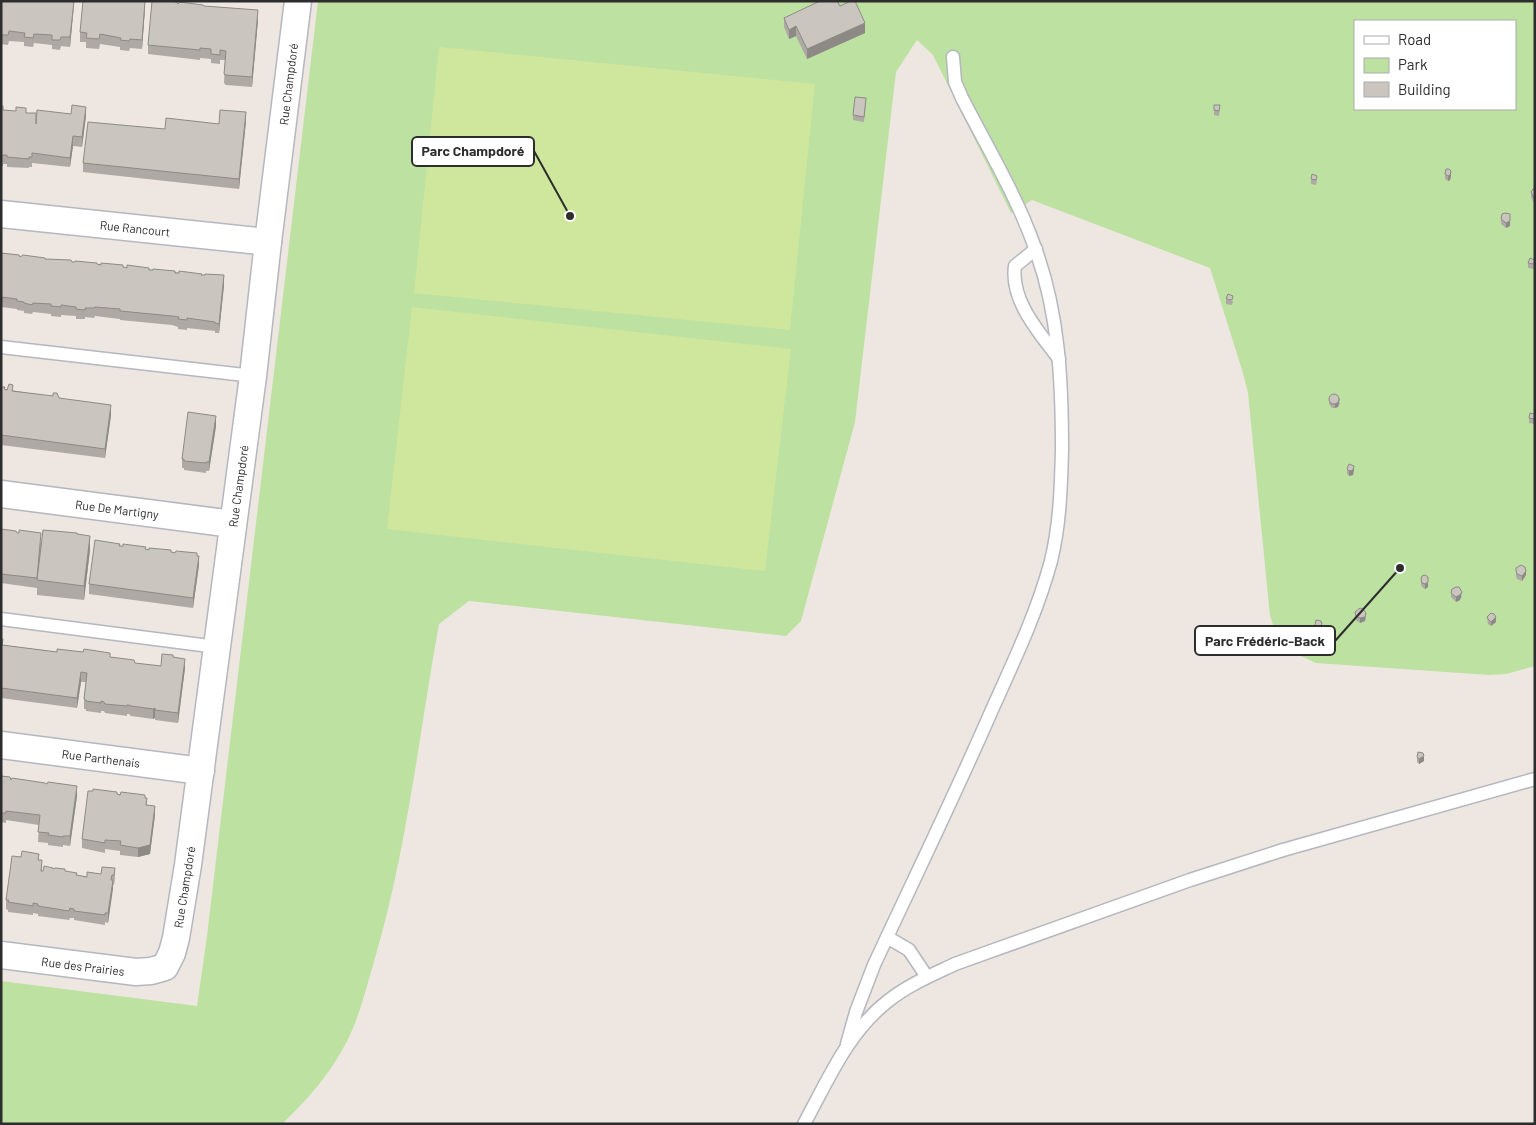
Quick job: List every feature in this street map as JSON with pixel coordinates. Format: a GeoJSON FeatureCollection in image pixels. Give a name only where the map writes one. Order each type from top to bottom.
{"type":"FeatureCollection","features":[{"type":"Feature","properties":{"kind":"street","name":"Rue Champdoré"},"geometry":{"type":"LineString","coordinates":[[165,967],[172,953],[176,938],[201,771],[232,524],[253,376],[298,1]]}},
{"type":"Feature","properties":{"kind":"street","name":"Rue Rancourt"},"geometry":{"type":"LineString","coordinates":[[1,214],[268,242]]}},
{"type":"Feature","properties":{"kind":"street","name":"Rue De Martigny"},"geometry":{"type":"LineString","coordinates":[[1,494],[232,524]]}},
{"type":"Feature","properties":{"kind":"street","name":"Rue Parthenais"},"geometry":{"type":"LineString","coordinates":[[1,745],[201,771]]}},
{"type":"Feature","properties":{"kind":"street","name":"Rue des Prairies"},"geometry":{"type":"LineString","coordinates":[[1,955],[136,972],[151,971],[165,967]]}},
{"type":"Feature","properties":{"kind":"lane"},"geometry":{"type":"LineString","coordinates":[[847,1044],[856,1012],[874,965],[1015,658],[1037,604],[1051,561],[1058,529],[1062,482],[1062,378],[1052,307],[1036,249],[1019,208],[955,82],[952,57]]}},
{"type":"Feature","properties":{"kind":"lane"},"geometry":{"type":"LineString","coordinates":[[1036,249],[1015,266],[1016,285],[1026,312],[1060,360]]}},
{"type":"Feature","properties":{"kind":"lane"},"geometry":{"type":"LineString","coordinates":[[1,347],[253,376]]}},
{"type":"Feature","properties":{"kind":"lane"},"geometry":{"type":"LineString","coordinates":[[1,619],[217,646]]}},
{"type":"Feature","properties":{"kind":"lane"},"geometry":{"type":"LineString","coordinates":[[804,1124],[847,1044],[864,1023],[887,1001],[927,977],[973,958],[1190,880],[1274,853],[1535,779]]}},
{"type":"Feature","properties":{"kind":"lane"},"geometry":{"type":"LineString","coordinates":[[887,937],[909,950],[927,977]]}},
{"type":"Feature","properties":{"kind":"green space"},"geometry":{"type":"Polygon","coordinates":[[[318,1],[1535,1],[1535,666],[1506,674],[1489,675],[1316,663],[1292,652],[1276,633],[1270,616],[1248,393],[1210,268],[1032,200],[1011,213],[933,55],[917,40],[896,72],[855,422],[801,621],[786,636],[469,601],[439,624],[404,834],[396,875],[375,958],[352,1031],[334,1064],[310,1095],[282,1124],[1,1124],[1,981],[197,1006],[207,936],[318,1]]]}},
{"type":"Feature","properties":{"kind":"green space"},"geometry":{"type":"Polygon","coordinates":[[[439,47],[815,84],[790,330],[414,293],[439,47]]]}},
{"type":"Feature","properties":{"kind":"green space"},"geometry":{"type":"Polygon","coordinates":[[[412,307],[791,349],[765,571],[387,529],[412,307]]]}},
{"type":"Feature","properties":{"kind":"building"},"geometry":{"type":"Polygon","coordinates":[[[1,1],[74,1],[70,37],[52,40],[52,35],[34,34],[33,38],[24,37],[25,33],[9,31],[8,35],[1,35],[1,1]]]}},
{"type":"Feature","properties":{"kind":"building"},"geometry":{"type":"Polygon","coordinates":[[[83,1],[145,1],[142,40],[120,40],[121,38],[100,34],[99,39],[86,38],[87,33],[80,32],[83,1]]]}},
{"type":"Feature","properties":{"kind":"building"},"geometry":{"type":"Polygon","coordinates":[[[152,1],[258,10],[252,77],[224,74],[226,51],[220,50],[220,55],[211,54],[211,49],[200,48],[200,50],[148,45],[152,1]]]}},
{"type":"Feature","properties":{"kind":"building"},"geometry":{"type":"Polygon","coordinates":[[[820,1],[837,1],[840,6],[855,1],[865,23],[807,49],[796,26],[789,30],[784,18],[820,1]]]}},
{"type":"Feature","properties":{"kind":"building"},"geometry":{"type":"Polygon","coordinates":[[[855,97],[866,98],[864,117],[853,115],[855,97]]]}},
{"type":"Feature","properties":{"kind":"building"},"geometry":{"type":"Polygon","coordinates":[[[72,105],[86,107],[82,137],[73,136],[70,158],[32,153],[32,157],[29,157],[29,159],[7,157],[7,155],[1,156],[1,106],[3,106],[3,110],[16,111],[16,107],[26,108],[26,113],[36,113],[36,124],[37,110],[71,114],[72,105]]]}},
{"type":"Feature","properties":{"kind":"building"},"geometry":{"type":"Polygon","coordinates":[[[1214,105],[1220,105],[1219,111],[1214,110],[1214,105]]]}},
{"type":"Feature","properties":{"kind":"building"},"geometry":{"type":"Polygon","coordinates":[[[220,110],[246,112],[239,179],[83,163],[88,122],[165,129],[166,118],[219,124],[220,110]]]}},
{"type":"Feature","properties":{"kind":"building"},"geometry":{"type":"Polygon","coordinates":[[[1446,169],[1451,171],[1448,176],[1445,174],[1446,169]]]}},
{"type":"Feature","properties":{"kind":"building"},"geometry":{"type":"Polygon","coordinates":[[[1312,174],[1317,176],[1316,180],[1311,179],[1312,174]]]}},
{"type":"Feature","properties":{"kind":"building"},"geometry":{"type":"Polygon","coordinates":[[[1535,188],[1535,198],[1534,198],[1531,192],[1535,188]]]}},
{"type":"Feature","properties":{"kind":"building"},"geometry":{"type":"Polygon","coordinates":[[[1502,214],[1510,214],[1510,221],[1506,223],[1501,219],[1502,214]]]}},
{"type":"Feature","properties":{"kind":"building"},"geometry":{"type":"Polygon","coordinates":[[[1,253],[19,255],[20,257],[23,255],[101,265],[101,263],[123,265],[123,267],[127,268],[127,265],[149,268],[149,270],[175,271],[175,273],[179,273],[179,271],[201,275],[224,275],[219,324],[187,318],[187,320],[178,319],[179,317],[172,316],[120,311],[120,309],[95,307],[85,308],[85,310],[61,305],[61,307],[51,306],[51,304],[33,303],[32,305],[17,301],[17,299],[1,297],[1,253]]]}},
{"type":"Feature","properties":{"kind":"building"},"geometry":{"type":"Polygon","coordinates":[[[1530,258],[1535,260],[1534,264],[1528,263],[1530,258]]]}},
{"type":"Feature","properties":{"kind":"building"},"geometry":{"type":"Polygon","coordinates":[[[1228,294],[1233,296],[1232,300],[1226,299],[1228,294]]]}},
{"type":"Feature","properties":{"kind":"building"},"geometry":{"type":"Polygon","coordinates":[[[9,384],[13,385],[12,391],[53,396],[53,393],[57,393],[59,398],[111,405],[105,449],[1,435],[1,387],[5,387],[4,389],[7,390],[9,384]]]}},
{"type":"Feature","properties":{"kind":"building"},"geometry":{"type":"Polygon","coordinates":[[[1332,394],[1336,394],[1339,399],[1338,403],[1332,404],[1329,401],[1329,397],[1332,394]]]}},
{"type":"Feature","properties":{"kind":"building"},"geometry":{"type":"Polygon","coordinates":[[[188,412],[216,416],[209,462],[184,461],[182,459],[188,412]]]}},
{"type":"Feature","properties":{"kind":"building"},"geometry":{"type":"Polygon","coordinates":[[[1530,413],[1535,414],[1534,419],[1529,418],[1530,413]]]}},
{"type":"Feature","properties":{"kind":"building"},"geometry":{"type":"Polygon","coordinates":[[[1349,464],[1354,466],[1353,470],[1349,471],[1347,469],[1349,464]]]}},
{"type":"Feature","properties":{"kind":"building"},"geometry":{"type":"Polygon","coordinates":[[[1,529],[16,531],[17,533],[19,533],[19,530],[41,533],[37,578],[1,574],[1,529]]]}},
{"type":"Feature","properties":{"kind":"building"},"geometry":{"type":"Polygon","coordinates":[[[43,530],[90,536],[84,586],[37,580],[43,530]]]}},
{"type":"Feature","properties":{"kind":"building"},"geometry":{"type":"Polygon","coordinates":[[[95,540],[120,544],[119,546],[123,546],[123,544],[146,547],[145,549],[149,550],[149,548],[171,550],[171,552],[175,553],[176,551],[197,553],[197,556],[199,556],[193,598],[89,584],[95,540]]]}},
{"type":"Feature","properties":{"kind":"building"},"geometry":{"type":"Polygon","coordinates":[[[1521,565],[1525,567],[1526,571],[1522,576],[1517,574],[1516,571],[1516,568],[1521,565]]]}},
{"type":"Feature","properties":{"kind":"building"},"geometry":{"type":"Polygon","coordinates":[[[1425,575],[1428,577],[1428,582],[1425,584],[1422,583],[1421,579],[1425,575]]]}},
{"type":"Feature","properties":{"kind":"building"},"geometry":{"type":"Polygon","coordinates":[[[1459,587],[1462,592],[1456,597],[1451,593],[1452,589],[1459,587]]]}},
{"type":"Feature","properties":{"kind":"building"},"geometry":{"type":"Polygon","coordinates":[[[1360,608],[1366,613],[1365,617],[1360,618],[1356,616],[1355,612],[1360,608]]]}},
{"type":"Feature","properties":{"kind":"building"},"geometry":{"type":"Polygon","coordinates":[[[1491,613],[1496,617],[1491,622],[1487,617],[1491,613]]]}},
{"type":"Feature","properties":{"kind":"building"},"geometry":{"type":"Polygon","coordinates":[[[1316,620],[1321,621],[1322,624],[1318,627],[1315,625],[1316,620]]]}},
{"type":"Feature","properties":{"kind":"building"},"geometry":{"type":"Polygon","coordinates":[[[1,639],[3,639],[2,645],[57,652],[57,649],[83,652],[84,649],[110,653],[110,657],[134,660],[135,663],[161,666],[162,654],[185,659],[178,713],[155,710],[155,708],[105,704],[101,701],[101,703],[86,701],[84,699],[87,673],[81,672],[77,698],[1,688],[1,639]]]}},
{"type":"Feature","properties":{"kind":"building"},"geometry":{"type":"Polygon","coordinates":[[[1418,752],[1423,753],[1424,756],[1419,759],[1417,757],[1418,752]]]}},
{"type":"Feature","properties":{"kind":"building"},"geometry":{"type":"Polygon","coordinates":[[[1,776],[10,777],[11,780],[12,778],[47,784],[48,782],[77,786],[70,836],[63,837],[38,832],[40,815],[6,811],[6,813],[1,813],[1,776]]]}},
{"type":"Feature","properties":{"kind":"building"},"geometry":{"type":"Polygon","coordinates":[[[93,789],[117,792],[120,795],[121,792],[145,795],[145,798],[147,798],[146,805],[155,806],[150,845],[138,848],[120,845],[121,841],[105,840],[105,843],[82,839],[88,791],[93,791],[93,789]]]}},
{"type":"Feature","properties":{"kind":"building"},"geometry":{"type":"Polygon","coordinates":[[[22,851],[39,854],[38,860],[42,860],[41,871],[43,871],[44,866],[53,869],[65,869],[65,871],[77,873],[76,875],[87,877],[87,872],[101,874],[102,867],[115,868],[111,880],[113,880],[108,913],[105,913],[105,915],[74,911],[74,909],[70,908],[69,911],[38,906],[38,904],[33,903],[33,906],[8,902],[9,900],[6,900],[12,856],[21,857],[22,851]]]}},
{"type":"Feature","properties":{"kind":"place","name":"Parc Champdoré"},"geometry":{"type":"Point","coordinates":[570,216]}},
{"type":"Feature","properties":{"kind":"place","name":"Parc Frédéric-Back"},"geometry":{"type":"Point","coordinates":[1400,568]}}]}
